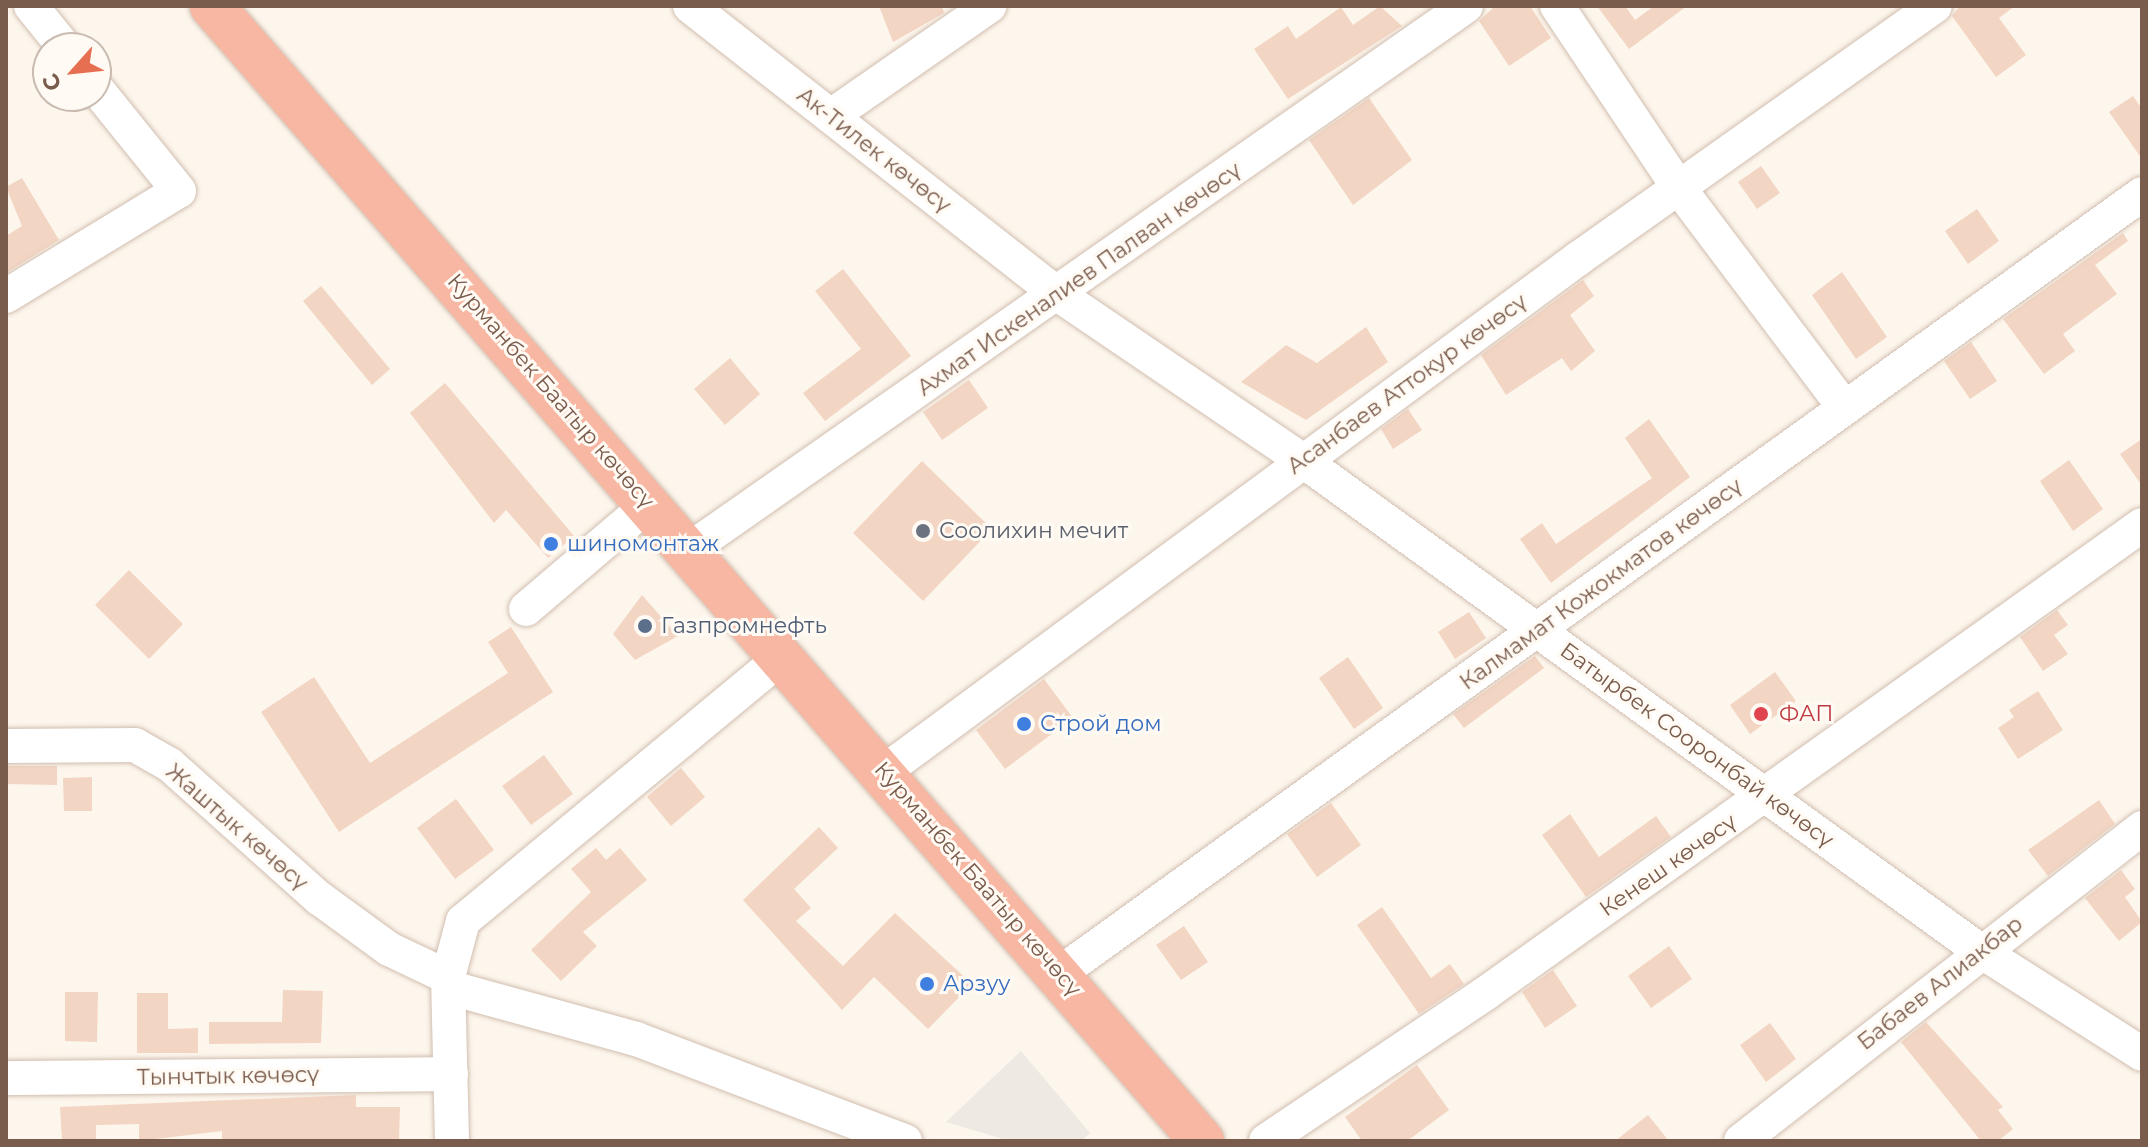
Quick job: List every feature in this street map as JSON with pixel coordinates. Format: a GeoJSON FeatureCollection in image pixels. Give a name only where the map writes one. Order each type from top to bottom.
{"type":"FeatureCollection","features":[{"type":"Feature","properties":{"kind":"highway","name":"Курманбек Баатыр көчөсү"},"geometry":{"type":"LineString","coordinates":[[212,6],[784,655],[1202,1141]]}},
{"type":"Feature","properties":{"kind":"street"},"geometry":{"type":"LineString","coordinates":[[31,6],[52,32]]}},
{"type":"Feature","properties":{"kind":"street","name":"Ак-Тилек көчөсү"},"geometry":{"type":"LineString","coordinates":[[690,6],[1059,295]]}},
{"type":"Feature","properties":{"kind":"street"},"geometry":{"type":"LineString","coordinates":[[831,116],[989,6]]}},
{"type":"Feature","properties":{"kind":"street","name":"Ахмат Искеналиев Палван көчөсү"},"geometry":{"type":"LineString","coordinates":[[690,549],[1059,295],[1466,6]]}},
{"type":"Feature","properties":{"kind":"street"},"geometry":{"type":"LineString","coordinates":[[1557,6],[1679,188],[1844,407]]}},
{"type":"Feature","properties":{"kind":"street","name":"Асанбаев Аттокур көчөсү"},"geometry":{"type":"LineString","coordinates":[[885,771],[1302,460],[1935,6]]}},
{"type":"Feature","properties":{"kind":"street"},"geometry":{"type":"LineString","coordinates":[[6,296],[179,191],[112,108]]}},
{"type":"Feature","properties":{"kind":"street","name":"Калмамат Кожокматов көчөсү"},"geometry":{"type":"LineString","coordinates":[[1060,973],[2142,194]]}},
{"type":"Feature","properties":{"kind":"street","name":"Батырбек Сооронбай көчөсү"},"geometry":{"type":"LineString","coordinates":[[1059,295],[1302,460],[1979,950],[2142,1054]]}},
{"type":"Feature","properties":{"kind":"street"},"geometry":{"type":"LineString","coordinates":[[526,609],[650,503]]}},
{"type":"Feature","properties":{"kind":"street","name":"Кенеш көчөсү"},"geometry":{"type":"LineString","coordinates":[[1266,1141],[1766,795],[2142,525]]}},
{"type":"Feature","properties":{"kind":"street"},"geometry":{"type":"LineString","coordinates":[[452,1141],[450,982],[463,921],[493,889],[784,655]]}},
{"type":"Feature","properties":{"kind":"street","name":"Жаштык көчөсү"},"geometry":{"type":"LineString","coordinates":[[6,746],[135,745],[170,765],[319,898],[389,949],[450,982],[636,1039],[905,1141]]}},
{"type":"Feature","properties":{"kind":"street","name":"Бабаев Алиакбар"},"geometry":{"type":"LineString","coordinates":[[1741,1141],[1979,950],[2142,828]]}},
{"type":"Feature","properties":{"kind":"street","name":"Тынчтык көчөсү"},"geometry":{"type":"LineString","coordinates":[[6,1078],[451,1074]]}},
{"type":"Feature","properties":{"kind":"shaded area"},"geometry":{"type":"Polygon","coordinates":[[[1021,1051],[1090,1133],[1081,1141],[1010,1141],[946,1122],[1021,1051]]]}},
{"type":"Feature","properties":{"kind":"building"},"geometry":{"type":"Polygon","coordinates":[[[879,6],[942,6],[944,13],[893,42],[879,6]]]}},
{"type":"Feature","properties":{"kind":"building"},"geometry":{"type":"Polygon","coordinates":[[[1380,6],[1402,26],[1288,99],[1254,49],[1288,26],[1296,39],[1341,7],[1353,25],[1380,6]]]}},
{"type":"Feature","properties":{"kind":"building"},"geometry":{"type":"Polygon","coordinates":[[[1495,6],[1530,6],[1551,38],[1509,66],[1479,21],[1495,6]]]}},
{"type":"Feature","properties":{"kind":"building"},"geometry":{"type":"Polygon","coordinates":[[[1597,6],[1625,6],[1635,20],[1654,6],[1687,6],[1629,49],[1597,6]]]}},
{"type":"Feature","properties":{"kind":"building"},"geometry":{"type":"Polygon","coordinates":[[[1960,6],[2015,6],[1999,18],[2026,55],[1996,77],[1952,16],[1960,6]]]}},
{"type":"Feature","properties":{"kind":"building"},"geometry":{"type":"Polygon","coordinates":[[[2133,96],[2142,109],[2142,159],[2109,112],[2133,96]]]}},
{"type":"Feature","properties":{"kind":"building"},"geometry":{"type":"Polygon","coordinates":[[[1369,98],[1412,160],[1353,205],[1309,140],[1369,98]]]}},
{"type":"Feature","properties":{"kind":"building"},"geometry":{"type":"Polygon","coordinates":[[[1761,166],[1780,193],[1757,209],[1738,182],[1761,166]]]}},
{"type":"Feature","properties":{"kind":"building"},"geometry":{"type":"Polygon","coordinates":[[[22,178],[59,240],[6,273],[6,236],[22,226],[6,187],[22,178]]]}},
{"type":"Feature","properties":{"kind":"building"},"geometry":{"type":"Polygon","coordinates":[[[1977,209],[1999,241],[1968,264],[1945,231],[1977,209]]]}},
{"type":"Feature","properties":{"kind":"building"},"geometry":{"type":"Polygon","coordinates":[[[2123,233],[2128,241],[2095,265],[2117,294],[2063,334],[2075,351],[2044,374],[2003,319],[2123,233]]]}},
{"type":"Feature","properties":{"kind":"building"},"geometry":{"type":"Polygon","coordinates":[[[843,269],[911,356],[825,421],[803,393],[861,349],[815,291],[843,269]]]}},
{"type":"Feature","properties":{"kind":"building"},"geometry":{"type":"Polygon","coordinates":[[[1842,272],[1887,337],[1856,359],[1812,295],[1842,272]]]}},
{"type":"Feature","properties":{"kind":"building"},"geometry":{"type":"Polygon","coordinates":[[[1583,280],[1594,296],[1570,315],[1595,351],[1571,371],[1562,358],[1506,395],[1481,355],[1583,280]]]}},
{"type":"Feature","properties":{"kind":"building"},"geometry":{"type":"Polygon","coordinates":[[[321,286],[390,369],[372,385],[303,301],[321,286]]]}},
{"type":"Feature","properties":{"kind":"building"},"geometry":{"type":"Polygon","coordinates":[[[1366,327],[1388,362],[1306,420],[1241,382],[1286,345],[1317,363],[1366,327]]]}},
{"type":"Feature","properties":{"kind":"building"},"geometry":{"type":"Polygon","coordinates":[[[1971,342],[1997,381],[1970,399],[1944,361],[1971,342]]]}},
{"type":"Feature","properties":{"kind":"building"},"geometry":{"type":"Polygon","coordinates":[[[730,358],[760,394],[725,425],[694,389],[730,358]]]}},
{"type":"Feature","properties":{"kind":"building"},"geometry":{"type":"Polygon","coordinates":[[[969,380],[988,408],[942,440],[923,412],[969,380]]]}},
{"type":"Feature","properties":{"kind":"building"},"geometry":{"type":"Polygon","coordinates":[[[445,383],[574,536],[548,558],[506,510],[494,523],[410,413],[445,383]]]}},
{"type":"Feature","properties":{"kind":"building"},"geometry":{"type":"Polygon","coordinates":[[[1408,409],[1422,430],[1393,449],[1381,429],[1408,409]]]}},
{"type":"Feature","properties":{"kind":"building"},"geometry":{"type":"Polygon","coordinates":[[[1649,419],[1690,477],[1551,583],[1520,539],[1542,523],[1556,544],[1652,478],[1625,438],[1649,419]]]}},
{"type":"Feature","properties":{"kind":"building"},"geometry":{"type":"Polygon","coordinates":[[[2142,439],[2142,486],[2120,454],[2142,439]]]}},
{"type":"Feature","properties":{"kind":"building"},"geometry":{"type":"Polygon","coordinates":[[[2069,460],[2103,509],[2073,531],[2040,481],[2069,460]]]}},
{"type":"Feature","properties":{"kind":"building","name":"Соолихин мечит"},"geometry":{"type":"Polygon","coordinates":[[[922,461],[992,529],[923,601],[853,533],[922,461]]]}},
{"type":"Feature","properties":{"kind":"building"},"geometry":{"type":"Polygon","coordinates":[[[129,570],[183,624],[149,659],[95,605],[129,570]]]}},
{"type":"Feature","properties":{"kind":"building","name":"Газпромнефть"},"geometry":{"type":"Polygon","coordinates":[[[642,595],[678,636],[635,660],[613,634],[642,595]]]}},
{"type":"Feature","properties":{"kind":"building"},"geometry":{"type":"Polygon","coordinates":[[[2057,610],[2068,625],[2054,635],[2068,654],[2043,671],[2020,637],[2057,610]]]}},
{"type":"Feature","properties":{"kind":"building"},"geometry":{"type":"Polygon","coordinates":[[[1469,612],[1486,638],[1455,659],[1438,632],[1469,612]]]}},
{"type":"Feature","properties":{"kind":"building"},"geometry":{"type":"Polygon","coordinates":[[[511,627],[553,692],[339,832],[261,712],[314,677],[370,763],[508,673],[488,642],[511,627]]]}},
{"type":"Feature","properties":{"kind":"building"},"geometry":{"type":"Polygon","coordinates":[[[1535,656],[1544,668],[1464,728],[1453,714],[1535,656]]]}},
{"type":"Feature","properties":{"kind":"building"},"geometry":{"type":"Polygon","coordinates":[[[1348,657],[1383,708],[1354,729],[1319,678],[1348,657]]]}},
{"type":"Feature","properties":{"kind":"building","name":"ФАП"},"geometry":{"type":"Polygon","coordinates":[[[1775,672],[1796,701],[1750,734],[1730,705],[1775,672]]]}},
{"type":"Feature","properties":{"kind":"building","name":"Строй дом"},"geometry":{"type":"Polygon","coordinates":[[[1044,679],[1073,718],[1005,769],[976,730],[1044,679]]]}},
{"type":"Feature","properties":{"kind":"building"},"geometry":{"type":"Polygon","coordinates":[[[2038,691],[2063,730],[2018,759],[1998,728],[2014,717],[2009,710],[2038,691]]]}},
{"type":"Feature","properties":{"kind":"building"},"geometry":{"type":"Polygon","coordinates":[[[544,755],[573,794],[531,825],[502,786],[544,755]]]}},
{"type":"Feature","properties":{"kind":"building"},"geometry":{"type":"Polygon","coordinates":[[[6,766],[57,766],[57,785],[6,784],[6,766]]]}},
{"type":"Feature","properties":{"kind":"building"},"geometry":{"type":"Polygon","coordinates":[[[681,768],[705,797],[671,826],[647,797],[681,768]]]}},
{"type":"Feature","properties":{"kind":"building"},"geometry":{"type":"Polygon","coordinates":[[[92,777],[92,811],[64,811],[63,778],[92,777]]]}},
{"type":"Feature","properties":{"kind":"building"},"geometry":{"type":"Polygon","coordinates":[[[456,799],[494,850],[455,879],[417,828],[456,799]]]}},
{"type":"Feature","properties":{"kind":"building"},"geometry":{"type":"Polygon","coordinates":[[[2099,800],[2115,824],[2048,876],[2028,850],[2099,800]]]}},
{"type":"Feature","properties":{"kind":"building"},"geometry":{"type":"Polygon","coordinates":[[[1331,803],[1361,845],[1317,877],[1287,834],[1331,803]]]}},
{"type":"Feature","properties":{"kind":"building"},"geometry":{"type":"Polygon","coordinates":[[[1570,814],[1599,857],[1656,816],[1671,837],[1586,897],[1542,835],[1570,814]]]}},
{"type":"Feature","properties":{"kind":"building"},"geometry":{"type":"Polygon","coordinates":[[[819,827],[838,848],[794,889],[811,908],[796,921],[843,966],[895,913],[972,984],[928,1029],[874,977],[842,1010],[743,900],[819,827]]]}},
{"type":"Feature","properties":{"kind":"building"},"geometry":{"type":"Polygon","coordinates":[[[596,848],[606,860],[620,848],[647,880],[583,932],[597,946],[561,981],[531,950],[591,892],[571,869],[596,848]]]}},
{"type":"Feature","properties":{"kind":"building"},"geometry":{"type":"Polygon","coordinates":[[[2121,870],[2135,889],[2125,897],[2142,922],[2119,941],[2085,898],[2121,870]]]}},
{"type":"Feature","properties":{"kind":"building"},"geometry":{"type":"Polygon","coordinates":[[[1382,907],[1431,978],[1450,964],[1464,984],[1419,1014],[1357,925],[1382,907]]]}},
{"type":"Feature","properties":{"kind":"building"},"geometry":{"type":"Polygon","coordinates":[[[1184,926],[1208,962],[1181,980],[1156,945],[1184,926]]]}},
{"type":"Feature","properties":{"kind":"building"},"geometry":{"type":"Polygon","coordinates":[[[1669,946],[1692,979],[1651,1008],[1628,976],[1669,946]]]}},
{"type":"Feature","properties":{"kind":"building"},"geometry":{"type":"Polygon","coordinates":[[[1553,970],[1577,1006],[1545,1028],[1522,992],[1553,970]]]}},
{"type":"Feature","properties":{"kind":"building"},"geometry":{"type":"Polygon","coordinates":[[[283,990],[323,991],[321,1043],[209,1044],[209,1022],[282,1022],[283,990]]]}},
{"type":"Feature","properties":{"kind":"building"},"geometry":{"type":"Polygon","coordinates":[[[65,992],[98,992],[97,1042],[65,1041],[65,992]]]}},
{"type":"Feature","properties":{"kind":"building"},"geometry":{"type":"Polygon","coordinates":[[[137,993],[168,993],[168,1029],[198,1028],[198,1053],[137,1053],[137,993]]]}},
{"type":"Feature","properties":{"kind":"building"},"geometry":{"type":"Polygon","coordinates":[[[1926,1022],[2003,1107],[1998,1110],[2013,1129],[1998,1141],[1981,1141],[1901,1042],[1926,1022]]]}},
{"type":"Feature","properties":{"kind":"building"},"geometry":{"type":"Polygon","coordinates":[[[1770,1023],[1796,1059],[1766,1082],[1740,1045],[1770,1023]]]}},
{"type":"Feature","properties":{"kind":"building"},"geometry":{"type":"Polygon","coordinates":[[[1417,1065],[1449,1110],[1407,1141],[1362,1141],[1345,1117],[1417,1065]]]}},
{"type":"Feature","properties":{"kind":"building"},"geometry":{"type":"Polygon","coordinates":[[[356,1095],[356,1107],[400,1107],[399,1141],[222,1141],[222,1131],[139,1141],[139,1124],[96,1125],[96,1141],[62,1141],[60,1107],[356,1095]]]}},
{"type":"Feature","properties":{"kind":"building"},"geometry":{"type":"Polygon","coordinates":[[[1648,1115],[1669,1141],[1615,1141],[1648,1115]]]}},
{"type":"Feature","properties":{"kind":"place","name":"Соолихин мечит"},"geometry":{"type":"Point","coordinates":[923,531]}},
{"type":"Feature","properties":{"kind":"place","name":"шиномонтаж"},"geometry":{"type":"Point","coordinates":[551,544]}},
{"type":"Feature","properties":{"kind":"place","name":"Газпромнефть"},"geometry":{"type":"Point","coordinates":[645,626]}},
{"type":"Feature","properties":{"kind":"place","name":"ФАП"},"geometry":{"type":"Point","coordinates":[1761,714]}},
{"type":"Feature","properties":{"kind":"place","name":"Строй дом"},"geometry":{"type":"Point","coordinates":[1024,724]}},
{"type":"Feature","properties":{"kind":"place","name":"Арзуу"},"geometry":{"type":"Point","coordinates":[927,984]}}]}
